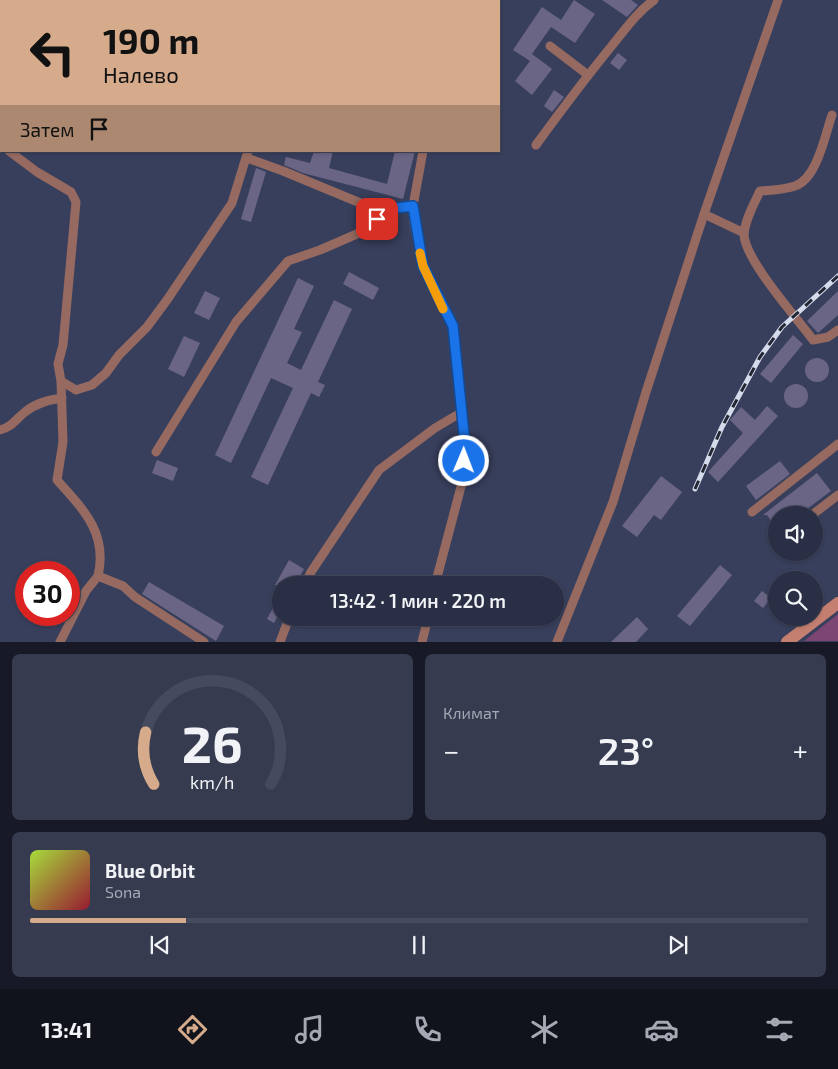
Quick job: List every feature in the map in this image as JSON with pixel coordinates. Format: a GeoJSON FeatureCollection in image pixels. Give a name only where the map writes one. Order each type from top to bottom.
{"type":"FeatureCollection","features":[{"type":"Feature","properties":{"kind":"main road"},"geometry":{"type":"LineString","coordinates":[[787,642],[838,603]]}},
{"type":"Feature","properties":{"kind":"street"},"geometry":{"type":"LineString","coordinates":[[536,145],[642,8],[654,0]]}},
{"type":"Feature","properties":{"kind":"street"},"geometry":{"type":"LineString","coordinates":[[557,642],[613,502],[646,392],[704,214],[778,0]]}},
{"type":"Feature","properties":{"kind":"street"},"geometry":{"type":"LineString","coordinates":[[550,46],[588,76]]}},
{"type":"Feature","properties":{"kind":"street"},"geometry":{"type":"LineString","coordinates":[[832,115],[810,174],[796,186],[760,191],[744,233],[746,248],[757,266],[813,340],[837,333]]}},
{"type":"Feature","properties":{"kind":"street"},"geometry":{"type":"LineString","coordinates":[[10,152],[37,172],[71,192],[76,202],[63,345],[58,364],[61,382],[63,442],[57,480],[90,518],[101,563],[98,576],[86,591],[60,642]]}},
{"type":"Feature","properties":{"kind":"street"},"geometry":{"type":"LineString","coordinates":[[423,152],[413,206],[423,266],[453,326],[465,444],[463,479],[437,576]]}},
{"type":"Feature","properties":{"kind":"street"},"geometry":{"type":"LineString","coordinates":[[61,382],[76,390],[92,386],[147,327],[232,203],[248,155],[370,207],[388,209],[413,206]]}},
{"type":"Feature","properties":{"kind":"street"},"geometry":{"type":"LineString","coordinates":[[156,452],[236,322],[288,261],[320,250],[366,230],[388,209]]}},
{"type":"Feature","properties":{"kind":"street"},"geometry":{"type":"LineString","coordinates":[[704,214],[744,233]]}},
{"type":"Feature","properties":{"kind":"street"},"geometry":{"type":"LineString","coordinates":[[0,430],[10,427],[25,412],[43,401],[62,398]]}},
{"type":"Feature","properties":{"kind":"street"},"geometry":{"type":"LineString","coordinates":[[309,576],[378,470],[435,428],[462,412]]}},
{"type":"Feature","properties":{"kind":"street"},"geometry":{"type":"LineString","coordinates":[[752,512],[838,444]]}},
{"type":"Feature","properties":{"kind":"street"},"geometry":{"type":"LineString","coordinates":[[823,507],[838,495]]}},
{"type":"Feature","properties":{"kind":"street"},"geometry":{"type":"LineString","coordinates":[[98,576],[123,586],[135,597],[204,642]]}},
{"type":"Feature","properties":{"kind":"street"},"geometry":{"type":"LineString","coordinates":[[280,642],[286,626]]}},
{"type":"Feature","properties":{"kind":"street"},"geometry":{"type":"LineString","coordinates":[[422,642],[426,626]]}},
{"type":"Feature","properties":{"kind":"shaded area"},"geometry":{"type":"Polygon","coordinates":[[[838,614],[838,641],[804,641],[823,626],[838,614]]]}},
{"type":"Feature","properties":{"kind":"building"},"geometry":{"type":"Polygon","coordinates":[[[574,0],[595,14],[575,43],[551,27],[532,54],[552,69],[532,95],[515,81],[530,61],[513,50],[542,7],[561,20],[574,0]]]}},
{"type":"Feature","properties":{"kind":"building"},"geometry":{"type":"Polygon","coordinates":[[[602,0],[631,0],[638,5],[627,17],[602,0]]]}},
{"type":"Feature","properties":{"kind":"building"},"geometry":{"type":"Polygon","coordinates":[[[618,53],[627,60],[619,70],[610,63],[618,53]]]}},
{"type":"Feature","properties":{"kind":"building"},"geometry":{"type":"Polygon","coordinates":[[[554,90],[564,97],[552,112],[544,106],[554,90]]]}},
{"type":"Feature","properties":{"kind":"building"},"geometry":{"type":"Polygon","coordinates":[[[314,152],[333,152],[329,168],[387,184],[395,152],[415,152],[403,199],[303,173],[284,165],[286,157],[310,163],[314,152]]]}},
{"type":"Feature","properties":{"kind":"building"},"geometry":{"type":"Polygon","coordinates":[[[256,168],[266,172],[251,222],[241,219],[256,168]]]}},
{"type":"Feature","properties":{"kind":"building"},"geometry":{"type":"Polygon","coordinates":[[[349,272],[379,288],[373,300],[343,284],[349,272]]]}},
{"type":"Feature","properties":{"kind":"building"},"geometry":{"type":"Polygon","coordinates":[[[298,278],[314,286],[294,329],[302,332],[287,363],[301,370],[334,300],[352,309],[318,382],[325,385],[319,397],[311,393],[268,485],[251,477],[293,388],[271,378],[231,463],[215,455],[298,278]]]}},
{"type":"Feature","properties":{"kind":"building"},"geometry":{"type":"Polygon","coordinates":[[[205,291],[220,298],[209,320],[194,313],[205,291]]]}},
{"type":"Feature","properties":{"kind":"building"},"geometry":{"type":"Polygon","coordinates":[[[838,291],[838,315],[818,333],[807,321],[838,291]]]}},
{"type":"Feature","properties":{"kind":"building"},"geometry":{"type":"Polygon","coordinates":[[[793,335],[803,344],[771,383],[760,374],[793,335]]]}},
{"type":"Feature","properties":{"kind":"building"},"geometry":{"type":"Polygon","coordinates":[[[184,336],[200,343],[184,377],[168,369],[184,336]]]}},
{"type":"Feature","properties":{"kind":"building"},"geometry":{"type":"Polygon","coordinates":[[[817,358],[822,359],[828,365],[828,375],[822,381],[817,382],[812,381],[806,375],[805,370],[806,365],[812,359],[817,358]]]}},
{"type":"Feature","properties":{"kind":"building"},"geometry":{"type":"Polygon","coordinates":[[[796,384],[801,385],[807,391],[807,401],[801,407],[796,408],[791,407],[785,401],[784,396],[785,391],[791,385],[796,384]]]}},
{"type":"Feature","properties":{"kind":"building"},"geometry":{"type":"Polygon","coordinates":[[[767,406],[778,416],[718,482],[708,472],[743,433],[730,420],[741,407],[755,420],[767,406]]]}},
{"type":"Feature","properties":{"kind":"building"},"geometry":{"type":"Polygon","coordinates":[[[157,460],[178,468],[173,481],[152,473],[157,460]]]}},
{"type":"Feature","properties":{"kind":"building"},"geometry":{"type":"Polygon","coordinates":[[[780,461],[790,474],[756,500],[746,486],[780,461]]]}},
{"type":"Feature","properties":{"kind":"building"},"geometry":{"type":"Polygon","coordinates":[[[817,473],[831,491],[811,506],[775,506],[817,473]]]}},
{"type":"Feature","properties":{"kind":"building"},"geometry":{"type":"Polygon","coordinates":[[[661,476],[682,492],[661,520],[654,515],[637,537],[622,526],[661,476]]]}},
{"type":"Feature","properties":{"kind":"building"},"geometry":{"type":"Polygon","coordinates":[[[289,560],[304,569],[300,576],[280,576],[289,560]]]}},
{"type":"Feature","properties":{"kind":"building"},"geometry":{"type":"Polygon","coordinates":[[[720,565],[732,575],[690,626],[677,616],[720,565]]]}},
{"type":"Feature","properties":{"kind":"building"},"geometry":{"type":"Polygon","coordinates":[[[149,582],[224,626],[216,641],[142,594],[149,582]]]}},
{"type":"Feature","properties":{"kind":"building"},"geometry":{"type":"Polygon","coordinates":[[[762,591],[768,596],[768,602],[763,608],[754,601],[762,591]]]}},
{"type":"Feature","properties":{"kind":"building"},"geometry":{"type":"Polygon","coordinates":[[[272,610],[272,622],[267,619],[272,610]]]}},
{"type":"Feature","properties":{"kind":"building"},"geometry":{"type":"Polygon","coordinates":[[[637,617],[648,629],[636,642],[611,642],[637,617]]]}},
{"type":"Feature","properties":{"kind":"railway"},"geometry":{"type":"LineString","coordinates":[[695,489],[722,427],[760,357],[782,327],[838,276]]}},
{"type":"Feature","properties":{"kind":"slow traffic"},"geometry":{"type":"LineString","coordinates":[[420,253],[423,266],[443,309]]}},
{"type":"Feature","properties":{"kind":"route"},"geometry":{"type":"LineString","coordinates":[[377,219],[388,209],[413,206],[414,222],[423,266],[453,326],[465,444],[464,461]]}}]}
